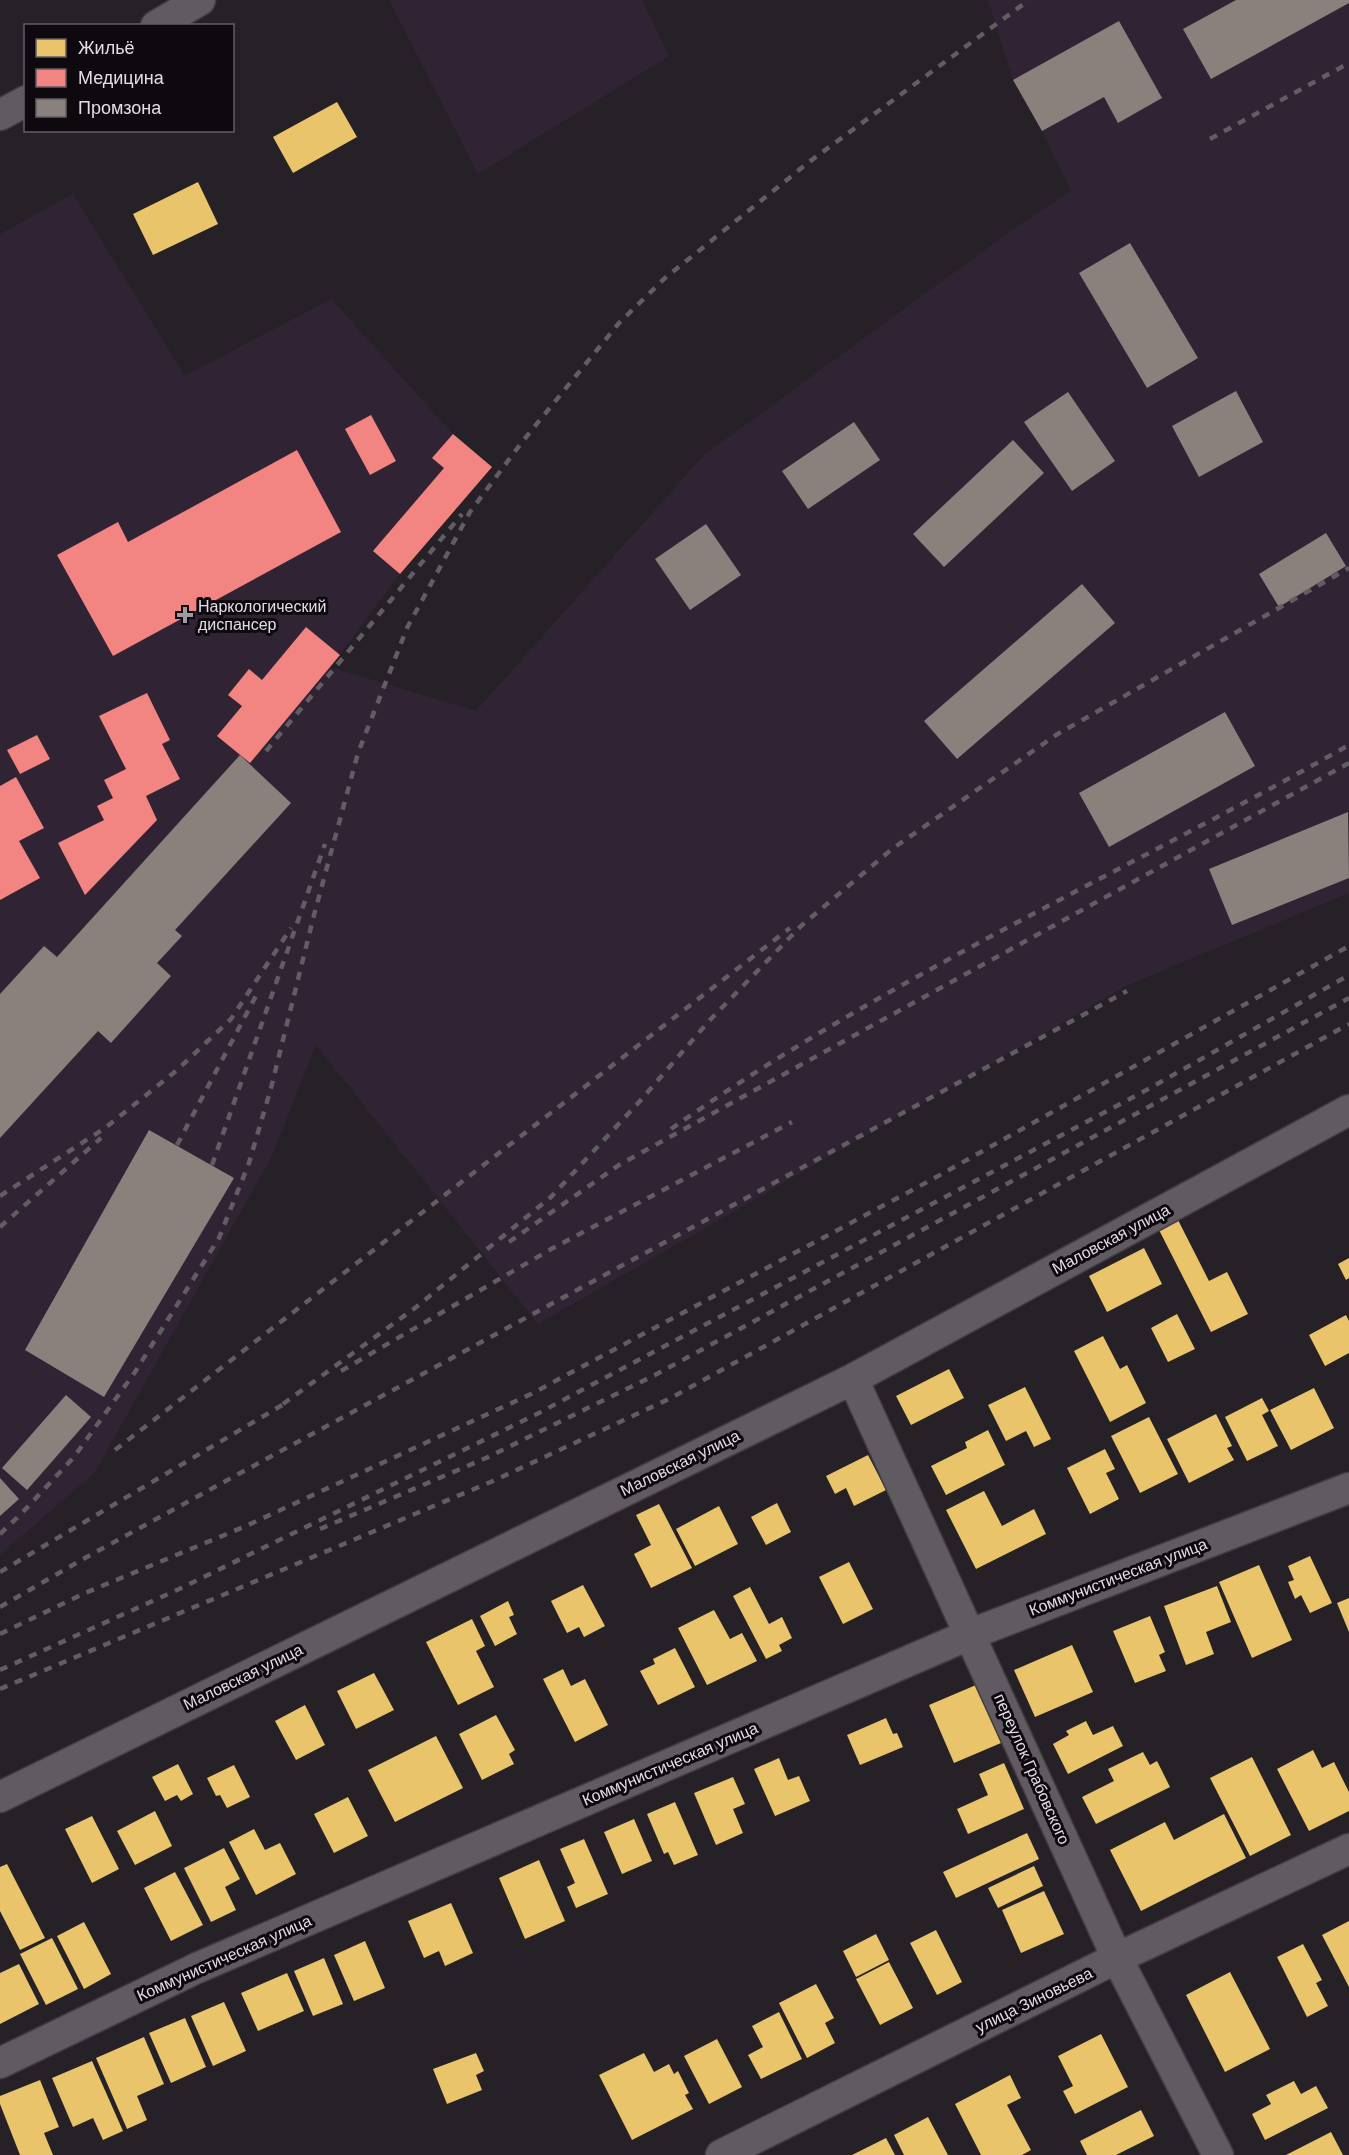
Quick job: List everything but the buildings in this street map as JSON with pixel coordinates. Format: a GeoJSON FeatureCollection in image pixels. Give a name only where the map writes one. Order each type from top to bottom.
{"type":"FeatureCollection","features":[{"type":"Feature","properties":{"kind":"street"},"geometry":{"type":"LineString","coordinates":[[159,24],[200,0]]}},
{"type":"Feature","properties":{"kind":"street"},"geometry":{"type":"LineString","coordinates":[[0,115],[24,101]]}},
{"type":"Feature","properties":{"kind":"street","name":"Маловская улица"},"geometry":{"type":"LineString","coordinates":[[0,1797],[853,1379],[1349,1110]]}},
{"type":"Feature","properties":{"kind":"street","name":"переулок Грабовского"},"geometry":{"type":"LineString","coordinates":[[853,1379],[1118,1958],[1218,2155]]}},
{"type":"Feature","properties":{"kind":"street","name":"Коммунистическая улица"},"geometry":{"type":"LineString","coordinates":[[0,2063],[197,1968],[971,1634],[1349,1488]]}},
{"type":"Feature","properties":{"kind":"street","name":"улица Зиновьева"},"geometry":{"type":"LineString","coordinates":[[721,2155],[1118,1958],[1349,1850]]}},
{"type":"Feature","properties":{"kind":"shaded area"},"geometry":{"type":"Polygon","coordinates":[[[389,0],[642,0],[669,56],[478,174],[389,0]]]}},
{"type":"Feature","properties":{"kind":"shaded area"},"geometry":{"type":"Polygon","coordinates":[[[988,0],[1349,0],[1349,893],[1128,985],[538,1324],[316,1045],[272,1156],[95,1472],[0,1555],[0,234],[73,194],[185,376],[331,299],[453,434],[492,467],[400,574],[330,667],[476,711],[704,455],[1012,230],[1071,191],[1042,131],[1013,80],[988,0]]]}},
{"type":"Feature","properties":{"kind":"railway"},"geometry":{"type":"LineString","coordinates":[[0,1534],[74,1457],[135,1372],[219,1238],[249,1163],[271,1088],[314,915],[358,753],[407,628],[470,512],[522,442],[619,323],[665,278],[809,162],[1029,0]]}},
{"type":"Feature","properties":{"kind":"railway"},"geometry":{"type":"LineString","coordinates":[[1210,139],[1349,63]]}},
{"type":"Feature","properties":{"kind":"railway"},"geometry":{"type":"LineString","coordinates":[[266,751],[462,514]]}},
{"type":"Feature","properties":{"kind":"railway"},"geometry":{"type":"LineString","coordinates":[[283,1404],[415,1308],[551,1197],[640,1101],[709,1021],[801,926],[892,849],[1056,735],[1349,568]]}},
{"type":"Feature","properties":{"kind":"railway"},"geometry":{"type":"LineString","coordinates":[[671,1129],[752,1075],[920,975],[1349,745]]}},
{"type":"Feature","properties":{"kind":"railway"},"geometry":{"type":"LineString","coordinates":[[509,1242],[619,1165],[1349,763]]}},
{"type":"Feature","properties":{"kind":"railway"},"geometry":{"type":"LineString","coordinates":[[212,1165],[325,844]]}},
{"type":"Feature","properties":{"kind":"railway"},"geometry":{"type":"LineString","coordinates":[[0,1196],[105,1128],[176,1071],[231,1019],[291,928]]}},
{"type":"Feature","properties":{"kind":"railway"},"geometry":{"type":"LineString","coordinates":[[115,1450],[790,928]]}},
{"type":"Feature","properties":{"kind":"railway"},"geometry":{"type":"LineString","coordinates":[[0,1634],[85,1593],[246,1526],[531,1394],[931,1180],[1349,946]]}},
{"type":"Feature","properties":{"kind":"railway"},"geometry":{"type":"LineString","coordinates":[[0,1670],[177,1590],[537,1414],[1152,1087],[1349,975]]}},
{"type":"Feature","properties":{"kind":"railway"},"geometry":{"type":"LineString","coordinates":[[0,1607],[222,1483],[1127,991]]}},
{"type":"Feature","properties":{"kind":"railway"},"geometry":{"type":"LineString","coordinates":[[177,1145],[258,992]]}},
{"type":"Feature","properties":{"kind":"railway"},"geometry":{"type":"LineString","coordinates":[[320,1529],[486,1458],[655,1375],[1349,998]]}},
{"type":"Feature","properties":{"kind":"railway"},"geometry":{"type":"LineString","coordinates":[[0,1689],[493,1481],[669,1399],[1349,1024]]}},
{"type":"Feature","properties":{"kind":"railway"},"geometry":{"type":"LineString","coordinates":[[341,1371],[553,1248],[792,1122]]}},
{"type":"Feature","properties":{"kind":"railway"},"geometry":{"type":"LineString","coordinates":[[0,1227],[101,1138]]}},
{"type":"Feature","properties":{"kind":"railway"},"geometry":{"type":"LineString","coordinates":[[0,1572],[289,1401]]}},
{"type":"Feature","properties":{"kind":"place","name":"Наркологический диспансер"},"geometry":{"type":"Point","coordinates":[185,615]}}]}
